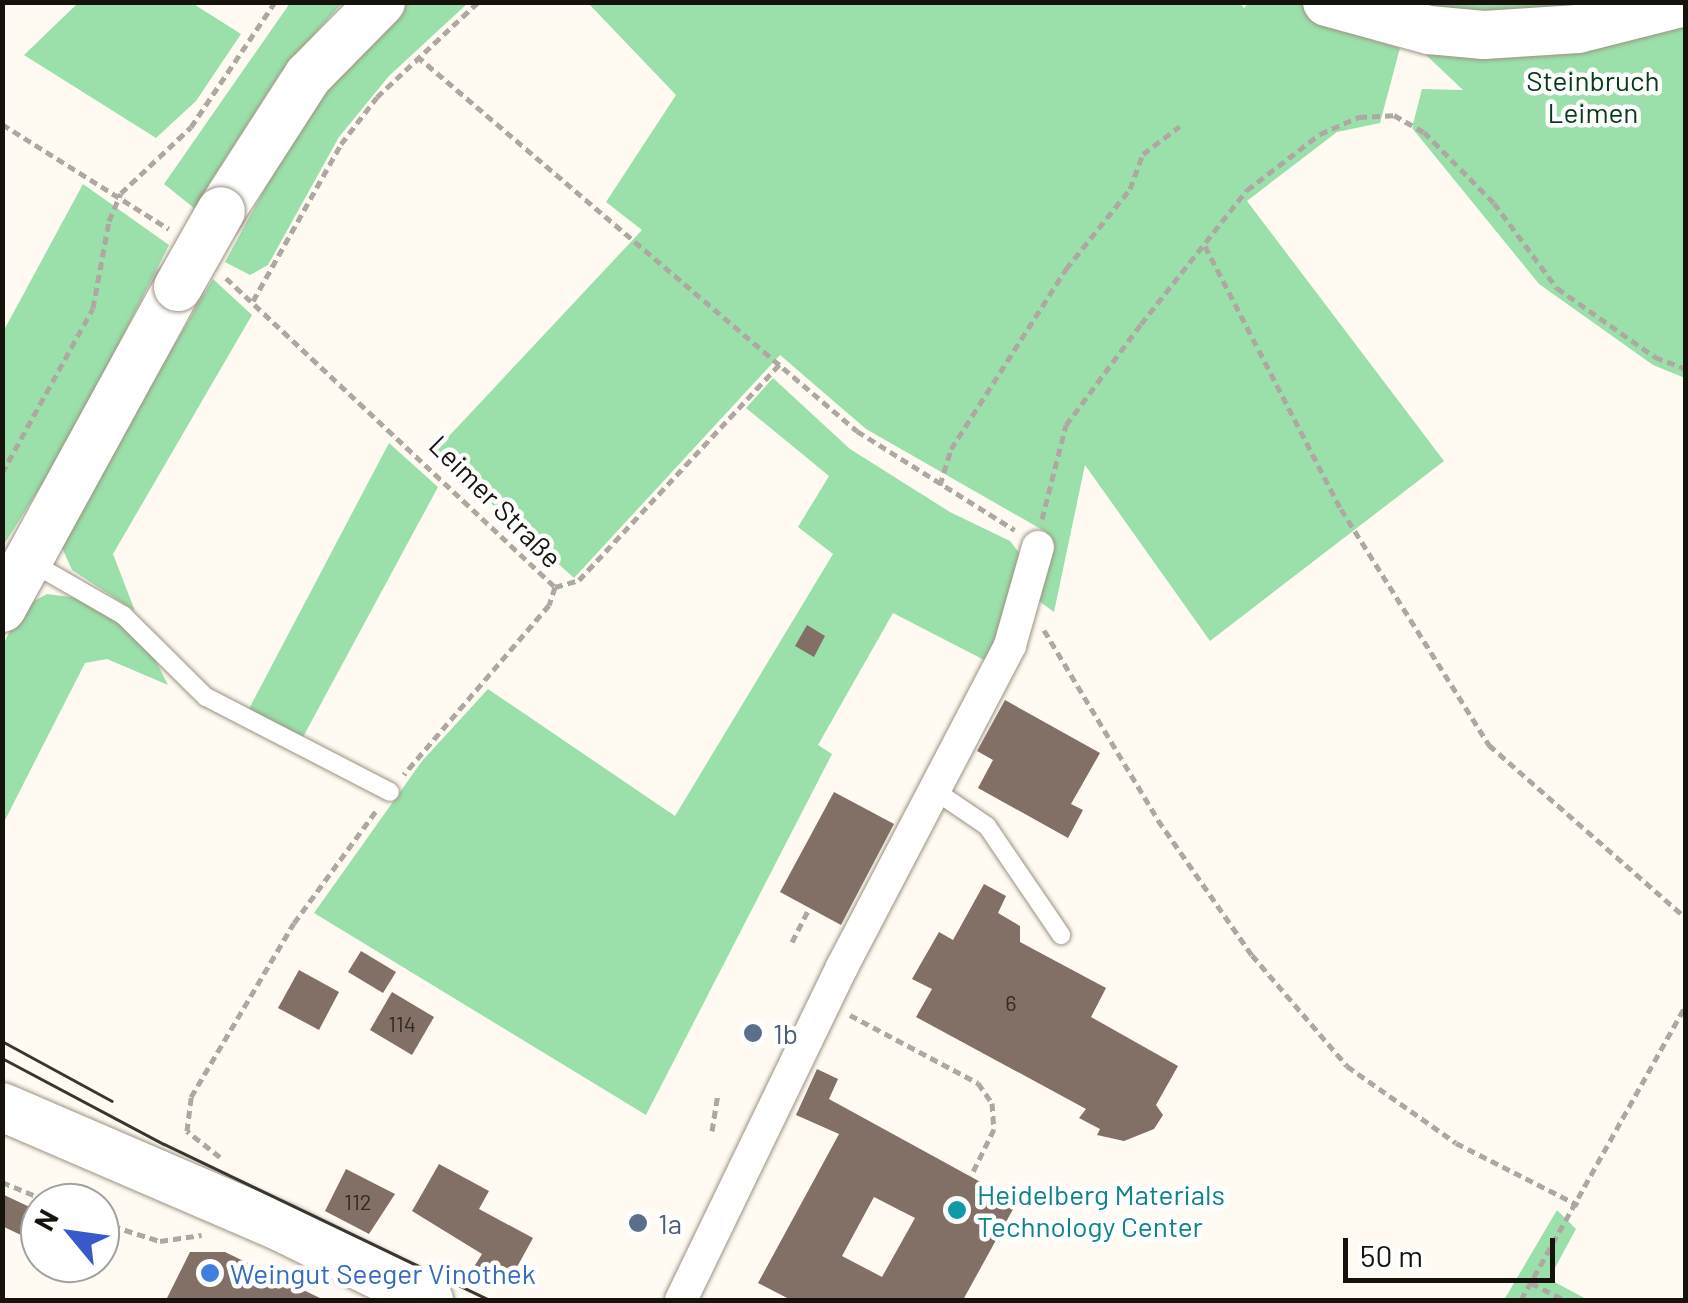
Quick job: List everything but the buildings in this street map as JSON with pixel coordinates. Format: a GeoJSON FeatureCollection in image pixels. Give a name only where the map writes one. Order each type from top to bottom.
{"type":"FeatureCollection","features":[{"type":"Feature","properties":{"kind":"main road"},"geometry":{"type":"LineString","coordinates":[[2,608],[220,210],[308,76],[381,2]]}},
{"type":"Feature","properties":{"kind":"main road"},"geometry":{"type":"LineString","coordinates":[[1327,2],[1429,30],[1484,35],[1578,30],[1685,2]]}},
{"type":"Feature","properties":{"kind":"main road"},"geometry":{"type":"LineString","coordinates":[[2,1107],[429,1300]]}},
{"type":"Feature","properties":{"kind":"street"},"geometry":{"type":"LineString","coordinates":[[681,1300],[824,1004],[1010,645],[1038,546]]}},
{"type":"Feature","properties":{"kind":"lane"},"geometry":{"type":"LineString","coordinates":[[29,560],[123,615],[206,697],[390,792]]}},
{"type":"Feature","properties":{"kind":"lane"},"geometry":{"type":"LineString","coordinates":[[934,790],[987,826],[1062,936]]}},
{"type":"Feature","properties":{"kind":"path"},"geometry":{"type":"LineString","coordinates":[[2,473],[92,308],[109,220],[122,194],[191,127],[275,2]]}},
{"type":"Feature","properties":{"kind":"path"},"geometry":{"type":"LineString","coordinates":[[252,301],[341,144],[418,56],[478,2]]}},
{"type":"Feature","properties":{"kind":"path"},"geometry":{"type":"LineString","coordinates":[[418,56],[782,362],[857,430],[1038,546],[1066,425],[1247,190],[1320,134],[1358,116],[1394,115],[1424,132],[1460,167],[1557,288],[1655,357],[1686,369]]}},
{"type":"Feature","properties":{"kind":"path"},"geometry":{"type":"LineString","coordinates":[[2,124],[122,194],[181,239]]}},
{"type":"Feature","properties":{"kind":"path"},"geometry":{"type":"LineString","coordinates":[[940,485],[951,449],[1066,269],[1130,189],[1143,154],[1180,126]]}},
{"type":"Feature","properties":{"kind":"path"},"geometry":{"type":"LineString","coordinates":[[1204,245],[1341,510],[1489,745],[1686,918]]}},
{"type":"Feature","properties":{"kind":"path","name":"Leimer Straße"},"geometry":{"type":"LineString","coordinates":[[224,276],[554,587],[550,605],[390,792],[294,923],[188,1108],[186,1131],[224,1160]]}},
{"type":"Feature","properties":{"kind":"path"},"geometry":{"type":"LineString","coordinates":[[554,587],[579,580],[782,362]]}},
{"type":"Feature","properties":{"kind":"path"},"geometry":{"type":"LineString","coordinates":[[1026,598],[1158,820],[1252,955],[1347,1066],[1456,1143],[1578,1205]]}},
{"type":"Feature","properties":{"kind":"path"},"geometry":{"type":"LineString","coordinates":[[792,942],[809,908]]}},
{"type":"Feature","properties":{"kind":"path"},"geometry":{"type":"LineString","coordinates":[[824,1004],[978,1082],[992,1103],[994,1129],[970,1176]]}},
{"type":"Feature","properties":{"kind":"path"},"geometry":{"type":"LineString","coordinates":[[1521,1300],[1578,1205],[1686,1005]]}},
{"type":"Feature","properties":{"kind":"path"},"geometry":{"type":"LineString","coordinates":[[712,1131],[718,1094]]}},
{"type":"Feature","properties":{"kind":"path"},"geometry":{"type":"LineString","coordinates":[[120,1228],[160,1241],[207,1234]]}},
{"type":"Feature","properties":{"kind":"path"},"geometry":{"type":"LineString","coordinates":[[1532,1283],[1564,1300]]}},
{"type":"Feature","properties":{"kind":"green space","name":"Steinbruch Leimen"},"geometry":{"type":"Polygon","coordinates":[[[1239,2],[1244,8],[1250,2],[1685,3],[1685,378],[1653,365],[1539,284],[1412,128],[1422,89],[1463,90],[1390,21],[1372,40],[1400,48],[1380,123],[1337,132],[1247,201],[1444,461],[1210,641],[1085,465],[1054,612],[1032,596],[1046,532],[866,429],[780,355],[574,578],[434,452],[642,230],[606,202],[676,95],[588,3],[1239,2]]]}},
{"type":"Feature","properties":{"kind":"green space"},"geometry":{"type":"Polygon","coordinates":[[[78,3],[192,3],[241,34],[196,101],[156,138],[24,55],[78,3]]]}},
{"type":"Feature","properties":{"kind":"green space"},"geometry":{"type":"Polygon","coordinates":[[[290,3],[342,3],[281,72],[194,208],[164,184],[290,3]]]}},
{"type":"Feature","properties":{"kind":"green space"},"geometry":{"type":"Polygon","coordinates":[[[404,3],[468,3],[389,76],[339,137],[268,265],[250,275],[225,262],[293,137],[369,30],[404,3]]]}},
{"type":"Feature","properties":{"kind":"green space"},"geometry":{"type":"Polygon","coordinates":[[[83,184],[169,245],[70,440],[3,546],[3,332],[83,184]]]}},
{"type":"Feature","properties":{"kind":"green space"},"geometry":{"type":"Polygon","coordinates":[[[213,279],[252,315],[113,554],[135,611],[72,570],[59,541],[213,279]]]}},
{"type":"Feature","properties":{"kind":"green space"},"geometry":{"type":"Polygon","coordinates":[[[773,378],[850,449],[950,512],[1010,541],[1023,558],[988,662],[893,613],[818,745],[832,754],[646,1115],[314,913],[422,761],[488,689],[675,816],[833,554],[798,527],[829,476],[746,408],[773,378]]]}},
{"type":"Feature","properties":{"kind":"green space"},"geometry":{"type":"Polygon","coordinates":[[[389,443],[438,487],[296,750],[242,722],[389,443]]]}},
{"type":"Feature","properties":{"kind":"green space"},"geometry":{"type":"Polygon","coordinates":[[[47,594],[78,598],[145,639],[168,685],[107,659],[85,663],[3,824],[3,645],[21,608],[47,594]]]}},
{"type":"Feature","properties":{"kind":"green space"},"geometry":{"type":"Polygon","coordinates":[[[1557,1210],[1576,1229],[1549,1279],[1588,1300],[1504,1300],[1557,1210]]]}},
{"type":"Feature","properties":{"kind":"tram line"},"geometry":{"type":"LineString","coordinates":[[2,1041],[112,1101]]}},
{"type":"Feature","properties":{"kind":"tram line"},"geometry":{"type":"LineString","coordinates":[[2,1058],[164,1144],[490,1300]]}},
{"type":"Feature","properties":{"kind":"place","name":"1b"},"geometry":{"type":"Point","coordinates":[753,1033]}},
{"type":"Feature","properties":{"kind":"place","name":"Heidelberg Materials Technology Center"},"geometry":{"type":"Point","coordinates":[957,1210]}},
{"type":"Feature","properties":{"kind":"place","name":"1a"},"geometry":{"type":"Point","coordinates":[638,1223]}},
{"type":"Feature","properties":{"kind":"place","name":"Weingut Seeger Vinothek"},"geometry":{"type":"Point","coordinates":[210,1273]}}]}
